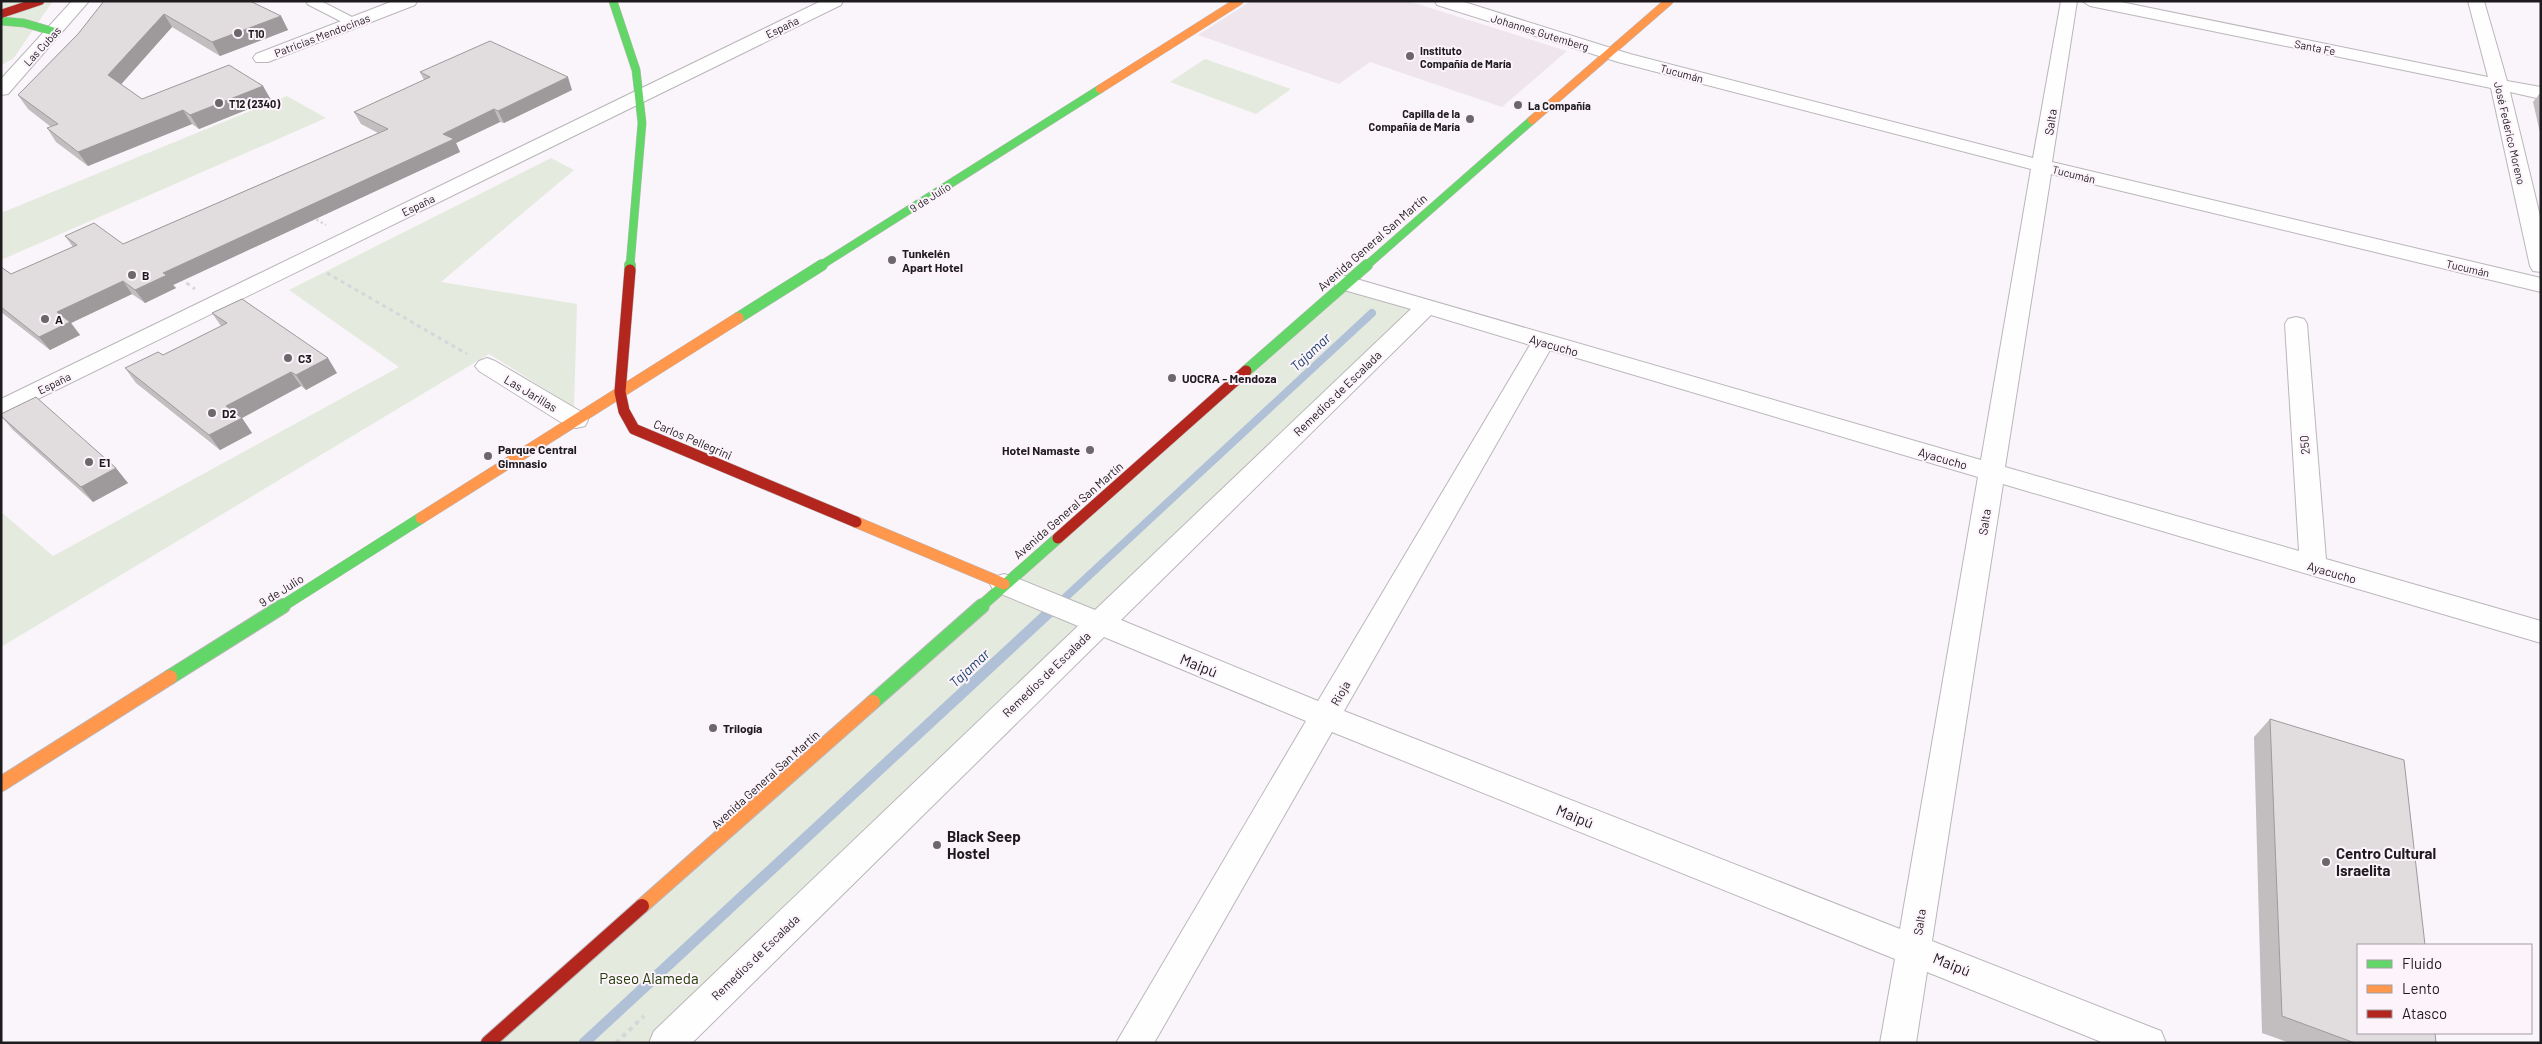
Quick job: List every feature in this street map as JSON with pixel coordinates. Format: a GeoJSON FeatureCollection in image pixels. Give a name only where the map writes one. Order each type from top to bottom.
{"type":"FeatureCollection","features":[{"type":"Feature","properties":{"kind":"street"},"geometry":{"type":"LineString","coordinates":[[1,14],[40,1]]}},
{"type":"Feature","properties":{"kind":"street","name":"Las Cubas"},"geometry":{"type":"LineString","coordinates":[[1,90],[81,1]]}},
{"type":"Feature","properties":{"kind":"street","name":"Patricias Mendocinas"},"geometry":{"type":"LineString","coordinates":[[262,58],[410,1]]}},
{"type":"Feature","properties":{"kind":"street","name":"España"},"geometry":{"type":"LineString","coordinates":[[1,409],[835,1]]}},
{"type":"Feature","properties":{"kind":"street","name":"9 de Julio"},"geometry":{"type":"LineString","coordinates":[[1,784],[1239,1]]}},
{"type":"Feature","properties":{"kind":"street","name":"Johannes Gutemberg"},"geometry":{"type":"LineString","coordinates":[[1443,1],[1610,53]]}},
{"type":"Feature","properties":{"kind":"street","name":"Avenida General San Martín"},"geometry":{"type":"LineString","coordinates":[[488,1043],[1345,283],[1669,1]]}},
{"type":"Feature","properties":{"kind":"street","name":"Salta"},"geometry":{"type":"LineString","coordinates":[[1898,1043],[2069,1]]}},
{"type":"Feature","properties":{"kind":"street","name":"Santa Fe"},"geometry":{"type":"LineString","coordinates":[[2090,1],[2541,93]]}},
{"type":"Feature","properties":{"kind":"street","name":"José Federico Moreno"},"geometry":{"type":"LineString","coordinates":[[2476,1],[2499,84],[2541,266]]}},
{"type":"Feature","properties":{"kind":"street","name":"Carlos Pellegrini"},"geometry":{"type":"LineString","coordinates":[[616,2],[636,70],[642,123],[620,392],[624,411],[634,429],[1004,584]]}},
{"type":"Feature","properties":{"kind":"street"},"geometry":{"type":"LineString","coordinates":[[1,21],[24,23],[55,32]]}},
{"type":"Feature","properties":{"kind":"street","name":"Tucumán"},"geometry":{"type":"LineString","coordinates":[[1610,53],[2043,166],[2541,286]]}},
{"type":"Feature","properties":{"kind":"street","name":"Ayacucho"},"geometry":{"type":"LineString","coordinates":[[1345,283],[2541,632]]}},
{"type":"Feature","properties":{"kind":"street","name":"Remedios de Escalada"},"geometry":{"type":"LineString","coordinates":[[667,1043],[1426,307]]}},
{"type":"Feature","properties":{"kind":"street","name":"250"},"geometry":{"type":"LineString","coordinates":[[2296,324],[2313,566]]}},
{"type":"Feature","properties":{"kind":"street","name":"Rioja"},"geometry":{"type":"LineString","coordinates":[[1134,1043],[1544,342]]}},
{"type":"Feature","properties":{"kind":"street","name":"Las Jarillas"},"geometry":{"type":"LineString","coordinates":[[487,366],[576,420]]}},
{"type":"Feature","properties":{"kind":"street","name":"Maipú"},"geometry":{"type":"LineString","coordinates":[[1004,584],[1326,717],[2148,1043]]}},
{"type":"Feature","properties":{"kind":"lane"},"geometry":{"type":"LineString","coordinates":[[311,1],[354,23]]}},
{"type":"Feature","properties":{"kind":"path"},"geometry":{"type":"LineString","coordinates":[[308,215],[352,238]]}},
{"type":"Feature","properties":{"kind":"path"},"geometry":{"type":"LineString","coordinates":[[305,260],[487,366]]}},
{"type":"Feature","properties":{"kind":"path"},"geometry":{"type":"LineString","coordinates":[[176,275],[215,305]]}},
{"type":"Feature","properties":{"kind":"path"},"geometry":{"type":"LineString","coordinates":[[616,1043],[645,1016]]}},
{"type":"Feature","properties":{"kind":"shaded area","name":"Instituto Compañía de María"},"geometry":{"type":"Polygon","coordinates":[[[1251,1],[1408,1],[1567,51],[1502,107],[1370,62],[1339,84],[1198,35],[1251,1]]]}},
{"type":"Feature","properties":{"kind":"green space"},"geometry":{"type":"Polygon","coordinates":[[[1,1],[53,1],[13,59],[1,65],[1,1]]]}},
{"type":"Feature","properties":{"kind":"green space"},"geometry":{"type":"Polygon","coordinates":[[[1205,59],[1291,89],[1256,114],[1170,82],[1205,59]]]}},
{"type":"Feature","properties":{"kind":"green space"},"geometry":{"type":"Polygon","coordinates":[[[287,96],[326,118],[1,260],[1,213],[287,96]]]}},
{"type":"Feature","properties":{"kind":"green space"},"geometry":{"type":"Polygon","coordinates":[[[551,158],[574,170],[441,282],[577,304],[574,407],[489,354],[1,647],[1,512],[53,556],[399,367],[289,290],[551,158]]]}},
{"type":"Feature","properties":{"kind":"green space","name":"Paseo Alameda"},"geometry":{"type":"Polygon","coordinates":[[[1345,283],[1426,307],[667,1043],[488,1043],[1345,283]]]}},
{"type":"Feature","properties":{"kind":"building"},"geometry":{"type":"Polygon","coordinates":[[[104,1],[250,1],[281,16],[212,42],[164,14],[108,75],[142,99],[229,65],[263,86],[190,115],[183,110],[78,152],[47,128],[58,124],[18,95],[78,34],[104,1]]]}},
{"type":"Feature","properties":{"kind":"building"},"geometry":{"type":"Polygon","coordinates":[[[490,41],[568,77],[498,111],[494,109],[443,134],[454,139],[163,273],[167,275],[135,290],[123,281],[57,312],[70,322],[39,337],[1,307],[1,267],[11,274],[77,245],[65,236],[94,223],[123,244],[388,129],[354,112],[430,77],[420,72],[490,41]]]}},
{"type":"Feature","properties":{"kind":"building"},"geometry":{"type":"Polygon","coordinates":[[[242,299],[328,358],[296,375],[291,372],[226,406],[242,418],[209,435],[125,368],[158,352],[163,355],[227,323],[212,313],[242,299]]]}},
{"type":"Feature","properties":{"kind":"building"},"geometry":{"type":"Polygon","coordinates":[[[36,397],[116,468],[81,487],[1,416],[1,414],[36,397]]]}},
{"type":"Feature","properties":{"kind":"building","name":"Centro Cultural Israelita"},"geometry":{"type":"Polygon","coordinates":[[[2270,719],[2404,760],[2425,944],[2357,944],[2357,1034],[2435,1034],[2436,1043],[2355,1043],[2282,1016],[2270,719]]]}},
{"type":"Feature","properties":{"kind":"waterway","name":"Tajamar"},"geometry":{"type":"LineString","coordinates":[[1055,607],[1372,313]]}},
{"type":"Feature","properties":{"kind":"waterway","name":"Tajamar"},"geometry":{"type":"LineString","coordinates":[[584,1043],[1056,606]]}},
{"type":"Feature","properties":{"kind":"traffic: fast"},"geometry":{"type":"LineString","coordinates":[[613,1],[636,70],[642,123],[630,270]]}},
{"type":"Feature","properties":{"kind":"traffic: fast"},"geometry":{"type":"LineString","coordinates":[[1,21],[24,23],[55,32]]}},
{"type":"Feature","properties":{"kind":"traffic: fast"},"geometry":{"type":"LineString","coordinates":[[738,318],[1100,89]]}},
{"type":"Feature","properties":{"kind":"traffic: fast"},"geometry":{"type":"LineString","coordinates":[[1246,371],[1532,120]]}},
{"type":"Feature","properties":{"kind":"traffic: fast"},"geometry":{"type":"LineString","coordinates":[[170,677],[421,518]]}},
{"type":"Feature","properties":{"kind":"traffic: fast"},"geometry":{"type":"LineString","coordinates":[[873,702],[1058,538]]}},
{"type":"Feature","properties":{"kind":"traffic: slow"},"geometry":{"type":"LineString","coordinates":[[1100,89],[1239,1]]}},
{"type":"Feature","properties":{"kind":"traffic: slow"},"geometry":{"type":"LineString","coordinates":[[1532,120],[1669,1]]}},
{"type":"Feature","properties":{"kind":"traffic: slow"},"geometry":{"type":"LineString","coordinates":[[421,518],[738,318]]}},
{"type":"Feature","properties":{"kind":"traffic: slow"},"geometry":{"type":"LineString","coordinates":[[856,522],[1004,584]]}},
{"type":"Feature","properties":{"kind":"traffic: slow"},"geometry":{"type":"LineString","coordinates":[[1,784],[170,677]]}},
{"type":"Feature","properties":{"kind":"traffic: slow"},"geometry":{"type":"LineString","coordinates":[[642,906],[873,702]]}},
{"type":"Feature","properties":{"kind":"traffic: jam"},"geometry":{"type":"LineString","coordinates":[[1,14],[40,1]]}},
{"type":"Feature","properties":{"kind":"traffic: jam"},"geometry":{"type":"LineString","coordinates":[[630,270],[620,392],[624,411],[634,429],[856,522]]}},
{"type":"Feature","properties":{"kind":"traffic: jam"},"geometry":{"type":"LineString","coordinates":[[1058,538],[1246,371]]}},
{"type":"Feature","properties":{"kind":"traffic: jam"},"geometry":{"type":"LineString","coordinates":[[488,1043],[642,906]]}},
{"type":"Feature","properties":{"kind":"place","name":"T10"},"geometry":{"type":"Point","coordinates":[238,33]}},
{"type":"Feature","properties":{"kind":"place","name":"Instituto Compañía de María"},"geometry":{"type":"Point","coordinates":[1410,56]}},
{"type":"Feature","properties":{"kind":"place","name":"T12 (2340)"},"geometry":{"type":"Point","coordinates":[219,103]}},
{"type":"Feature","properties":{"kind":"place","name":"La Compañía"},"geometry":{"type":"Point","coordinates":[1518,105]}},
{"type":"Feature","properties":{"kind":"place","name":"Capilla de la Compañía de María"},"geometry":{"type":"Point","coordinates":[1470,119]}},
{"type":"Feature","properties":{"kind":"place","name":"Tunkelén Apart Hotel"},"geometry":{"type":"Point","coordinates":[892,260]}},
{"type":"Feature","properties":{"kind":"place","name":"B"},"geometry":{"type":"Point","coordinates":[132,275]}},
{"type":"Feature","properties":{"kind":"place","name":"A"},"geometry":{"type":"Point","coordinates":[45,319]}},
{"type":"Feature","properties":{"kind":"place","name":"C3"},"geometry":{"type":"Point","coordinates":[288,358]}},
{"type":"Feature","properties":{"kind":"place","name":"UOCRA - Mendoza"},"geometry":{"type":"Point","coordinates":[1172,378]}},
{"type":"Feature","properties":{"kind":"place","name":"D2"},"geometry":{"type":"Point","coordinates":[212,413]}},
{"type":"Feature","properties":{"kind":"place","name":"Hotel Namaste"},"geometry":{"type":"Point","coordinates":[1090,450]}},
{"type":"Feature","properties":{"kind":"place","name":"Parque Central Gimnasio"},"geometry":{"type":"Point","coordinates":[488,456]}},
{"type":"Feature","properties":{"kind":"place","name":"E1"},"geometry":{"type":"Point","coordinates":[89,462]}},
{"type":"Feature","properties":{"kind":"place","name":"Trilogía"},"geometry":{"type":"Point","coordinates":[713,728]}},
{"type":"Feature","properties":{"kind":"place","name":"Black Seep Hostel"},"geometry":{"type":"Point","coordinates":[937,845]}},
{"type":"Feature","properties":{"kind":"place","name":"Centro Cultural Israelita"},"geometry":{"type":"Point","coordinates":[2326,862]}}]}
